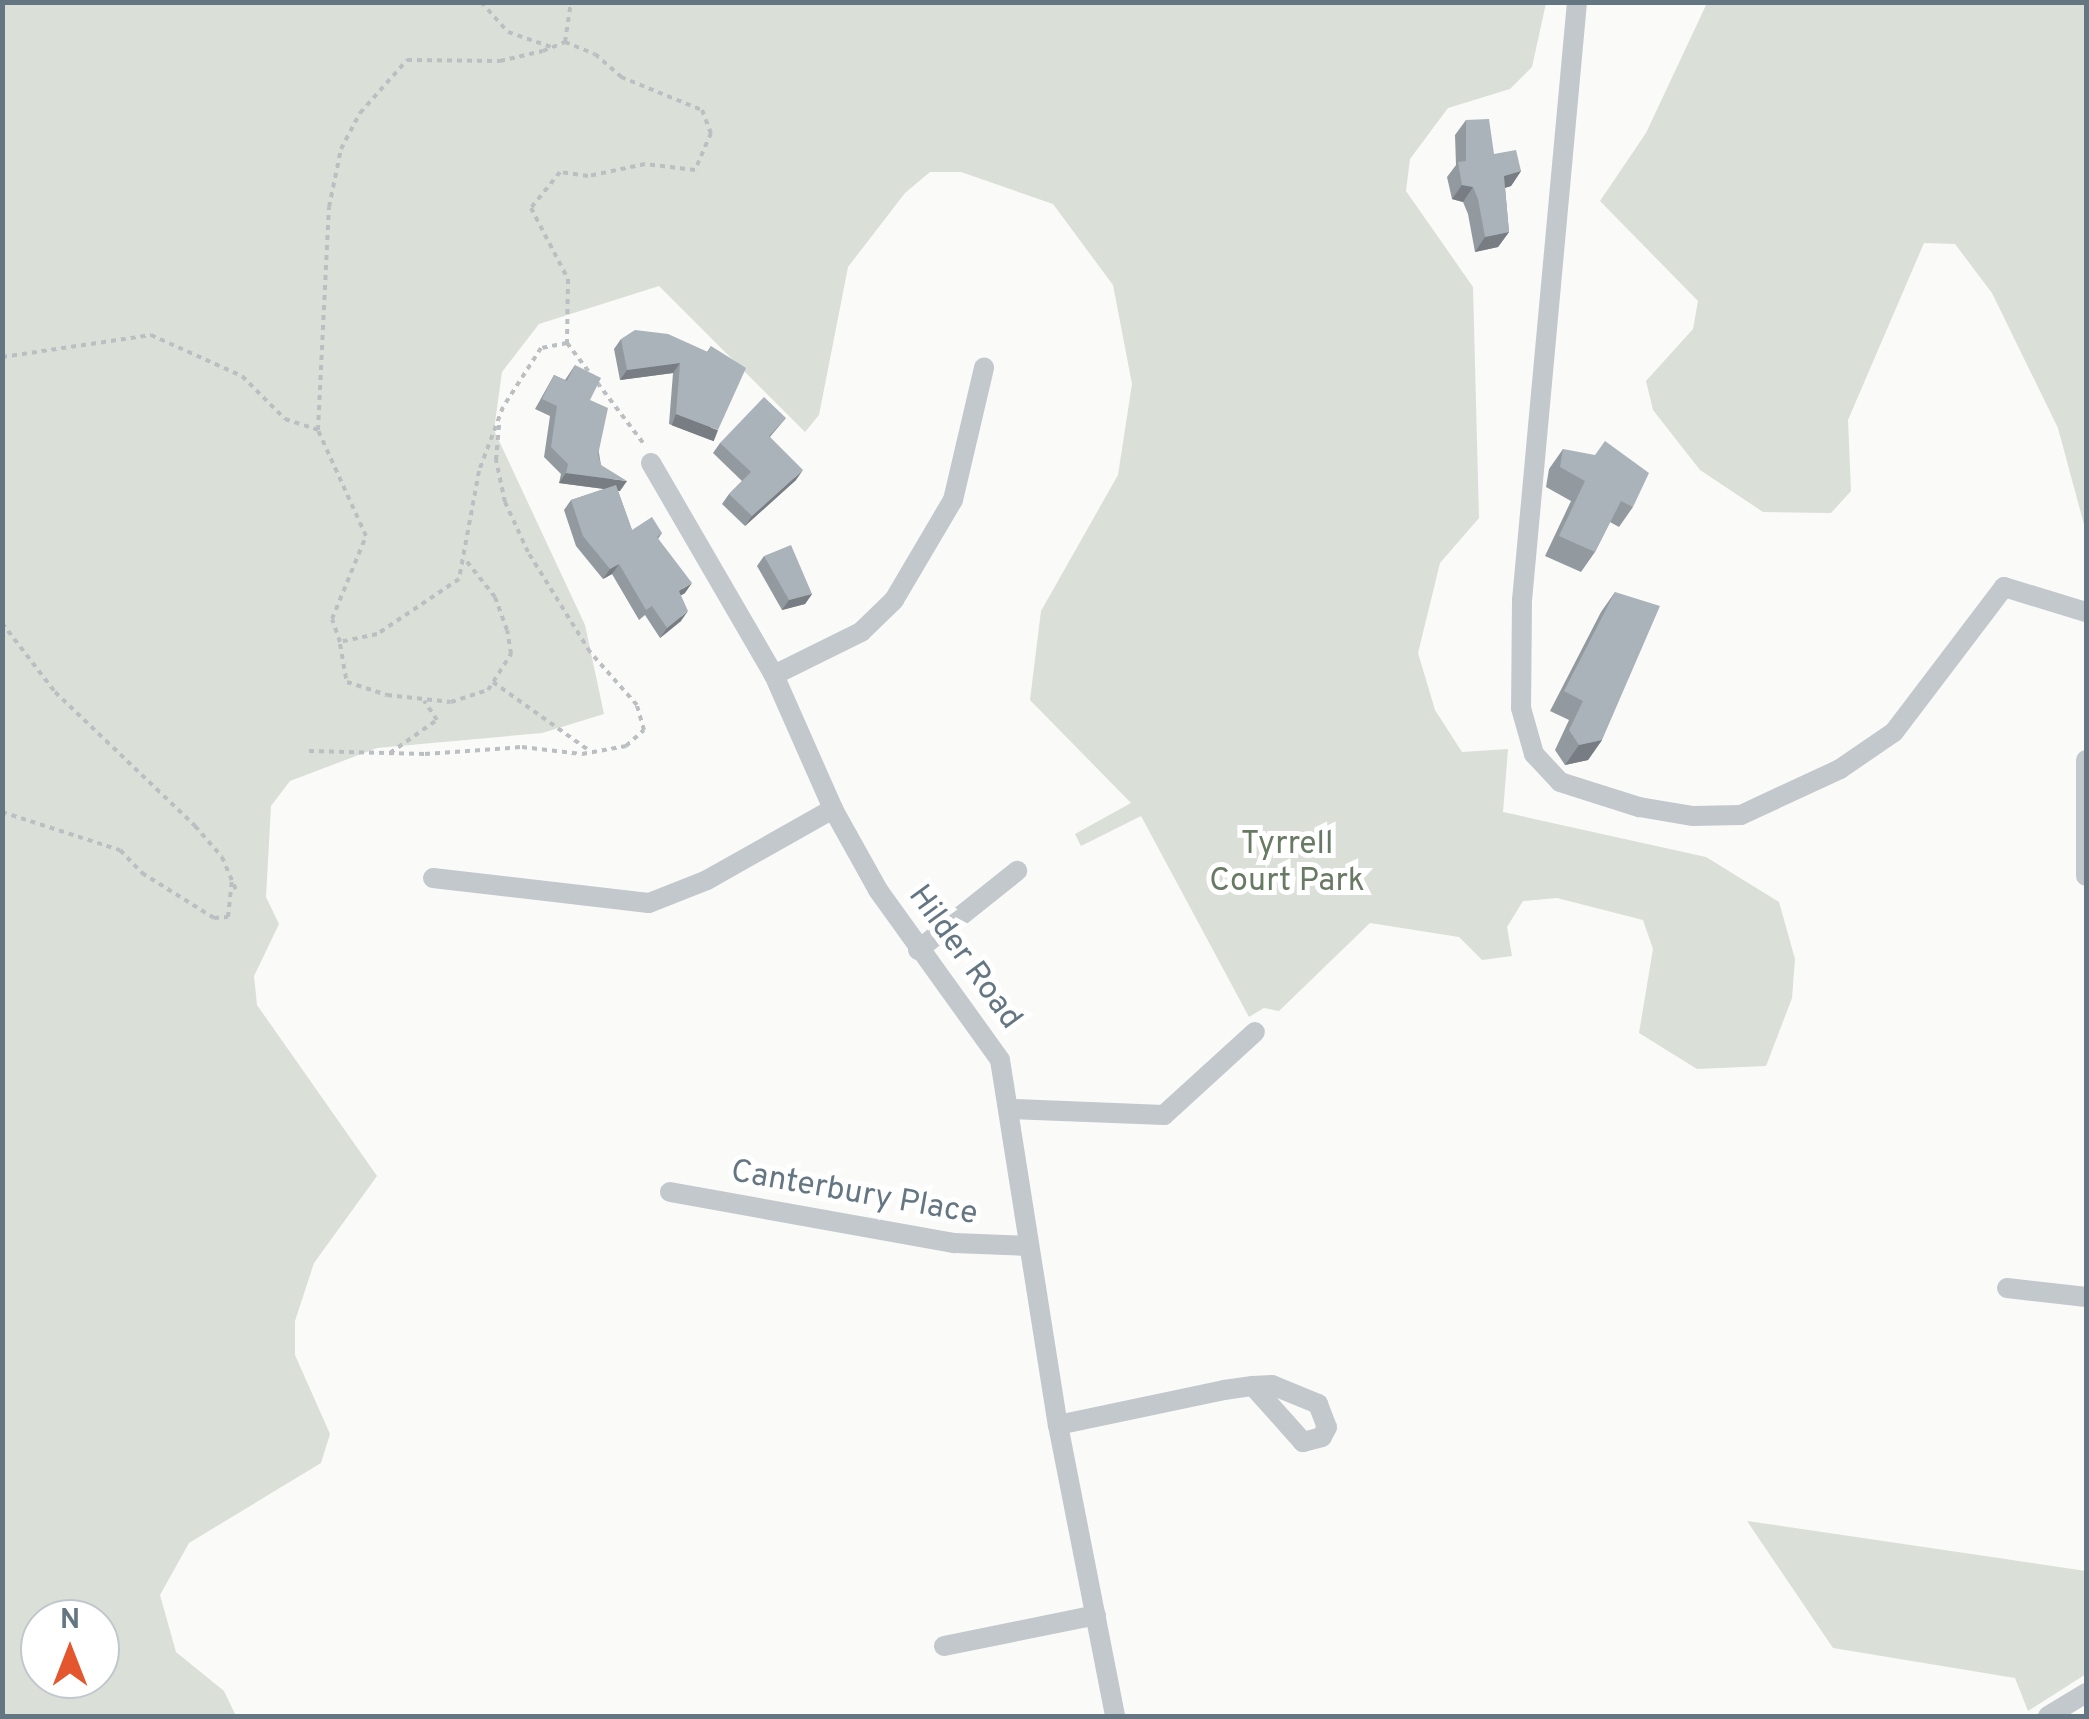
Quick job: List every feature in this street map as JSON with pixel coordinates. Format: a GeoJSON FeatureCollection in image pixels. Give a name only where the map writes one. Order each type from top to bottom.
{"type":"FeatureCollection","features":[{"type":"Feature","properties":{"kind":"street"},"geometry":{"type":"LineString","coordinates":[[1578,2],[1522,600],[1521,708],[1534,754],[1560,782],[1639,807],[1693,816],[1741,814],[1840,769],[1894,732],[2004,587],[2086,612]]}},
{"type":"Feature","properties":{"kind":"street"},"geometry":{"type":"LineString","coordinates":[[774,676],[860,632],[894,600],[952,500],[984,368]]}},
{"type":"Feature","properties":{"kind":"street","name":"Hilder Road"},"geometry":{"type":"LineString","coordinates":[[651,462],[774,676],[833,810],[918,950],[1000,1060],[1012,1108],[1028,1246],[1058,1426],[1115,1716]]}},
{"type":"Feature","properties":{"kind":"street"},"geometry":{"type":"LineString","coordinates":[[2086,760],[2086,876]]}},
{"type":"Feature","properties":{"kind":"street"},"geometry":{"type":"LineString","coordinates":[[433,878],[649,903],[707,880],[833,810]]}},
{"type":"Feature","properties":{"kind":"street"},"geometry":{"type":"LineString","coordinates":[[918,950],[1017,870]]}},
{"type":"Feature","properties":{"kind":"street"},"geometry":{"type":"LineString","coordinates":[[1012,1108],[1164,1115],[1255,1032]]}},
{"type":"Feature","properties":{"kind":"street","name":"Canterbury Place"},"geometry":{"type":"LineString","coordinates":[[670,1192],[970,1245],[1028,1246]]}},
{"type":"Feature","properties":{"kind":"street"},"geometry":{"type":"LineString","coordinates":[[2007,1288],[2086,1297]]}},
{"type":"Feature","properties":{"kind":"street"},"geometry":{"type":"LineString","coordinates":[[1058,1426],[1253,1386]]}},
{"type":"Feature","properties":{"kind":"street"},"geometry":{"type":"LineString","coordinates":[[944,1646],[1096,1614]]}},
{"type":"Feature","properties":{"kind":"street"},"geometry":{"type":"LineString","coordinates":[[2048,1716],[2086,1693]]}},
{"type":"Feature","properties":{"kind":"path"},"geometry":{"type":"LineString","coordinates":[[481,2],[508,32],[553,48]]}},
{"type":"Feature","properties":{"kind":"path"},"geometry":{"type":"LineString","coordinates":[[566,42],[571,2]]}},
{"type":"Feature","properties":{"kind":"path"},"geometry":{"type":"LineString","coordinates":[[464,558],[495,597],[507,630],[510,654],[488,690],[450,702],[423,700],[348,682],[332,619],[366,536],[318,430],[329,208],[341,149],[360,113],[406,60],[500,61],[566,42],[596,54],[621,77],[702,110],[711,133],[695,170],[645,164],[588,176],[560,172],[540,192],[531,208],[568,279],[566,343],[643,441],[651,462]]}},
{"type":"Feature","properties":{"kind":"path"},"geometry":{"type":"LineString","coordinates":[[2,357],[150,335],[242,376],[285,420],[318,430]]}},
{"type":"Feature","properties":{"kind":"path"},"geometry":{"type":"LineString","coordinates":[[340,642],[378,634],[459,579],[479,471],[499,418],[542,348],[566,343]]}},
{"type":"Feature","properties":{"kind":"path"},"geometry":{"type":"LineString","coordinates":[[310,751],[390,753],[522,747],[592,752],[626,746],[644,730],[637,706],[590,652],[528,552],[505,502],[496,460],[499,418]]}},
{"type":"Feature","properties":{"kind":"path"},"geometry":{"type":"LineString","coordinates":[[2,624],[55,692],[195,826],[237,892]]}},
{"type":"Feature","properties":{"kind":"path"},"geometry":{"type":"LineString","coordinates":[[493,682],[592,752]]}},
{"type":"Feature","properties":{"kind":"path"},"geometry":{"type":"LineString","coordinates":[[390,753],[437,720],[423,700]]}},
{"type":"Feature","properties":{"kind":"path"},"geometry":{"type":"LineString","coordinates":[[2,812],[120,850],[142,873],[214,918],[228,918],[232,880]]}},
{"type":"Feature","properties":{"kind":"green space","name":"Tyrrell Court Park"},"geometry":{"type":"Polygon","coordinates":[[[3,3],[1546,3],[1532,67],[1510,89],[1448,108],[1410,159],[1406,191],[1473,287],[1479,518],[1440,563],[1418,653],[1435,710],[1462,752],[1508,749],[1503,812],[1706,857],[1779,902],[1795,959],[1792,998],[1766,1066],[1697,1069],[1639,1033],[1653,949],[1643,920],[1557,898],[1523,901],[1507,927],[1512,956],[1482,960],[1459,937],[1370,923],[1279,1011],[1264,1008],[1249,1017],[1141,816],[1081,846],[1075,834],[1131,803],[1030,700],[1041,611],[1118,475],[1132,384],[1113,285],[1053,204],[961,172],[930,172],[905,193],[848,267],[819,415],[805,432],[659,286],[539,324],[502,372],[494,430],[585,625],[604,714],[542,733],[377,748],[290,781],[271,806],[266,897],[279,924],[254,976],[257,1005],[377,1176],[314,1263],[295,1321],[295,1355],[330,1434],[321,1463],[189,1543],[160,1595],[176,1652],[224,1691],[236,1716],[3,1716],[3,3]]]}},
{"type":"Feature","properties":{"kind":"green space"},"geometry":{"type":"Polygon","coordinates":[[[1707,3],[2086,3],[2086,532],[2058,428],[1992,293],[1955,244],[1924,243],[1848,420],[1851,491],[1831,513],[1763,512],[1700,470],[1653,410],[1646,381],[1693,329],[1698,301],[1600,201],[1646,133],[1707,3]]]}},
{"type":"Feature","properties":{"kind":"green space"},"geometry":{"type":"Polygon","coordinates":[[[1747,1521],[2086,1571],[2086,1674],[2028,1711],[2015,1678],[1833,1648],[1747,1521]]]}},
{"type":"Feature","properties":{"kind":"building"},"geometry":{"type":"Polygon","coordinates":[[[1489,119],[1494,154],[1516,150],[1521,171],[1504,176],[1509,232],[1485,237],[1478,199],[1473,187],[1462,185],[1458,162],[1466,161],[1466,120],[1489,119]]]}},
{"type":"Feature","properties":{"kind":"building"},"geometry":{"type":"Polygon","coordinates":[[[635,330],[668,334],[708,352],[711,346],[746,368],[718,430],[676,414],[680,363],[627,370],[621,339],[635,330]]]}},
{"type":"Feature","properties":{"kind":"building"},"geometry":{"type":"Polygon","coordinates":[[[575,365],[601,378],[590,400],[608,408],[598,455],[601,465],[627,481],[566,473],[568,464],[551,447],[557,406],[542,399],[554,375],[567,381],[575,365]]]}},
{"type":"Feature","properties":{"kind":"building"},"geometry":{"type":"Polygon","coordinates":[[[764,397],[786,418],[769,436],[803,470],[752,516],[729,494],[751,472],[720,443],[764,397]]]}},
{"type":"Feature","properties":{"kind":"building"},"geometry":{"type":"Polygon","coordinates":[[[1605,441],[1649,473],[1633,507],[1621,501],[1595,552],[1559,536],[1585,481],[1560,467],[1563,449],[1595,455],[1605,441]]]}},
{"type":"Feature","properties":{"kind":"building"},"geometry":{"type":"Polygon","coordinates":[[[616,485],[632,530],[652,517],[662,533],[657,537],[692,583],[679,591],[688,611],[667,628],[652,606],[646,610],[619,564],[610,569],[583,536],[571,500],[616,485]]]}},
{"type":"Feature","properties":{"kind":"building"},"geometry":{"type":"Polygon","coordinates":[[[791,545],[812,594],[789,600],[764,556],[791,545]]]}},
{"type":"Feature","properties":{"kind":"building"},"geometry":{"type":"Polygon","coordinates":[[[1615,592],[1660,606],[1602,740],[1579,745],[1569,730],[1583,701],[1564,691],[1615,592]]]}}]}
